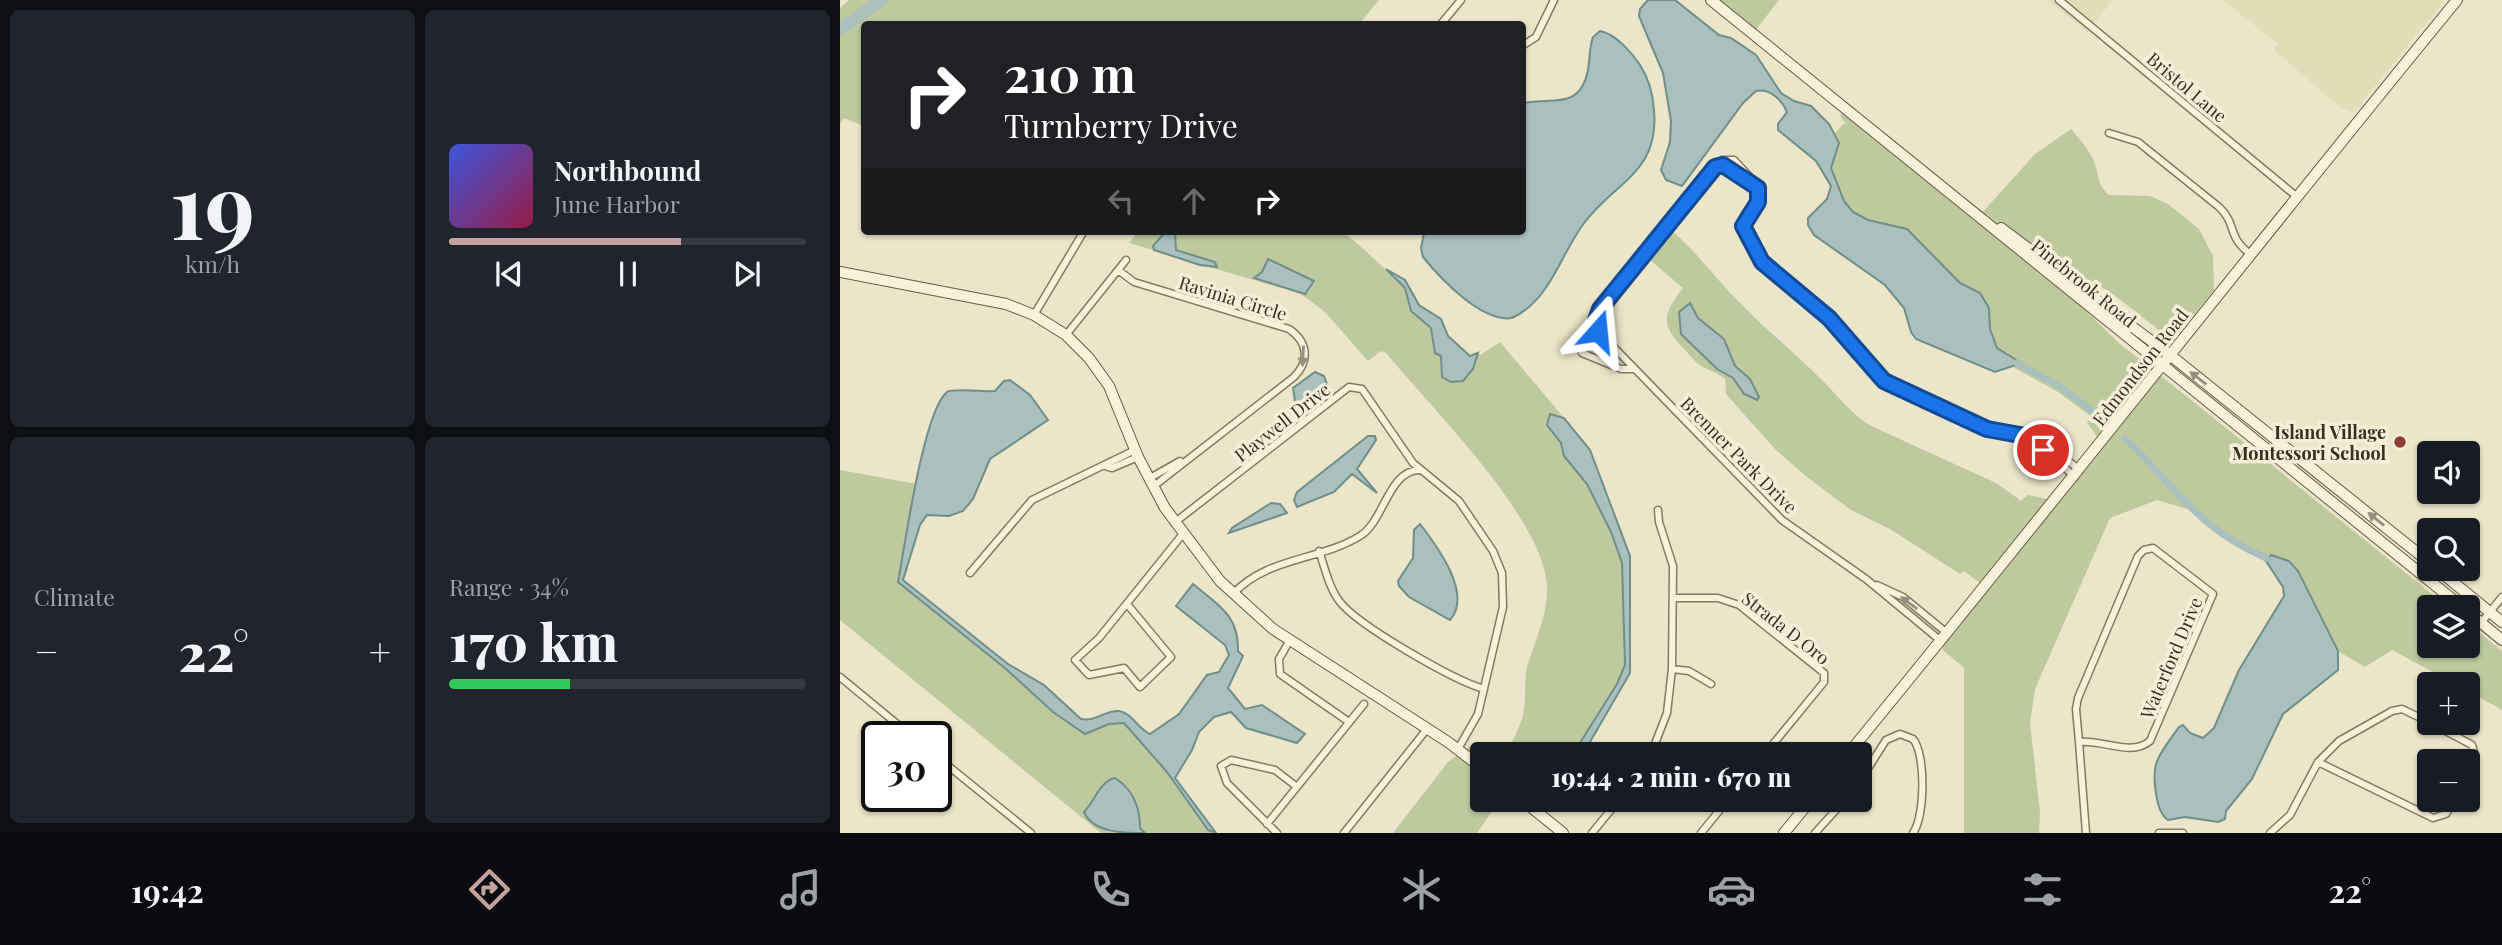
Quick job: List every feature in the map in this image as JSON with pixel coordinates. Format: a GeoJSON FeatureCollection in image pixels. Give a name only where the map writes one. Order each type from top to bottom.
{"type":"FeatureCollection","features":[{"type":"Feature","properties":{"kind":"street"},"geometry":{"type":"LineString","coordinates":[[1444,21],[1461,0]]}},
{"type":"Feature","properties":{"kind":"street"},"geometry":{"type":"LineString","coordinates":[[1526,43],[1536,37],[1554,0]]}},
{"type":"Feature","properties":{"kind":"street","name":"Pinebrook Road"},"geometry":{"type":"LineString","coordinates":[[1711,0],[2161,367],[2447,595]]}},
{"type":"Feature","properties":{"kind":"street","name":"Bristol Lane"},"geometry":{"type":"LineString","coordinates":[[2059,0],[2296,196]]}},
{"type":"Feature","properties":{"kind":"street","name":"Edmondson Road"},"geometry":{"type":"LineString","coordinates":[[1858,742],[2077,473],[2249,253],[2457,0]]}},
{"type":"Feature","properties":{"kind":"street"},"geometry":{"type":"LineString","coordinates":[[2109,133],[2138,142],[2219,207],[2228,217],[2236,242],[2249,253]]}},
{"type":"Feature","properties":{"kind":"street"},"geometry":{"type":"LineString","coordinates":[[1633,369],[1621,369],[1582,354],[1597,317],[1715,167],[1726,159],[1734,160],[1754,183],[1759,199],[1743,226],[1754,252],[1766,266],[1829,318],[1879,376],[1895,387],[1987,429],[2031,437],[2048,445],[2077,473]]}},
{"type":"Feature","properties":{"kind":"street","name":"Pinebrook Road"},"geometry":{"type":"LineString","coordinates":[[1948,193],[2003,229],[2170,355],[2417,552]]}},
{"type":"Feature","properties":{"kind":"street"},"geometry":{"type":"LineString","coordinates":[[1034,315],[1082,235]]}},
{"type":"Feature","properties":{"kind":"street"},"geometry":{"type":"LineString","coordinates":[[1066,335],[1126,260]]}},
{"type":"Feature","properties":{"kind":"street","name":"Ravinia Circle"},"geometry":{"type":"LineString","coordinates":[[1118,270],[1134,282],[1289,329],[1304,345],[1305,359],[1297,373],[1152,482]]}},
{"type":"Feature","properties":{"kind":"street"},"geometry":{"type":"LineString","coordinates":[[840,272],[991,300],[1034,315],[1066,335],[1089,358],[1109,386],[1136,454],[1174,523],[1233,594],[1290,640],[1470,758]]}},
{"type":"Feature","properties":{"kind":"street","name":"Brenner Park Drive"},"geometry":{"type":"LineString","coordinates":[[1597,317],[1600,335],[1782,520],[1866,579],[1903,597],[1944,637]]}},
{"type":"Feature","properties":{"kind":"street","name":"Playwell Drive"},"geometry":{"type":"LineString","coordinates":[[1174,523],[1352,386],[1366,393],[1398,444],[1422,470]]}},
{"type":"Feature","properties":{"kind":"street"},"geometry":{"type":"LineString","coordinates":[[970,573],[1025,507],[1039,495],[1105,466],[1108,461],[1136,454]]}},
{"type":"Feature","properties":{"kind":"street"},"geometry":{"type":"LineString","coordinates":[[1233,594],[1256,573],[1359,536],[1367,530],[1403,476],[1410,471],[1422,470],[1459,501],[1493,551],[1502,573],[1503,607],[1484,689],[1476,720],[1458,749]]}},
{"type":"Feature","properties":{"kind":"street"},"geometry":{"type":"LineString","coordinates":[[1656,742],[1667,713],[1672,668],[1672,560],[1658,522],[1658,510]]}},
{"type":"Feature","properties":{"kind":"street"},"geometry":{"type":"LineString","coordinates":[[1127,604],[1171,657],[1140,687],[1124,668],[1089,676],[1074,662],[1127,604],[1182,535]]}},
{"type":"Feature","properties":{"kind":"street"},"geometry":{"type":"LineString","coordinates":[[1359,536],[1363,545]]}},
{"type":"Feature","properties":{"kind":"street","name":"Waterford Drive"},"geometry":{"type":"LineString","coordinates":[[2079,742],[2095,740],[2133,749],[2150,741],[2214,594],[2157,549],[2146,549],[2138,556],[2078,698],[2076,709],[2086,833]]}},
{"type":"Feature","properties":{"kind":"street"},"geometry":{"type":"LineString","coordinates":[[1319,551],[1334,591],[1350,612],[1445,673],[1484,689]]}},
{"type":"Feature","properties":{"kind":"street"},"geometry":{"type":"LineString","coordinates":[[2452,581],[2502,622]]}},
{"type":"Feature","properties":{"kind":"street"},"geometry":{"type":"LineString","coordinates":[[2502,597],[2481,623],[2502,640]]}},
{"type":"Feature","properties":{"kind":"street","name":"Strada D Oro"},"geometry":{"type":"LineString","coordinates":[[1672,598],[1718,598],[1739,605],[1822,670],[1827,677],[1775,742]]}},
{"type":"Feature","properties":{"kind":"street"},"geometry":{"type":"LineString","coordinates":[[1290,640],[1279,659],[1280,674],[1349,722]]}},
{"type":"Feature","properties":{"kind":"street"},"geometry":{"type":"LineString","coordinates":[[1672,668],[1691,672],[1711,684]]}},
{"type":"Feature","properties":{"kind":"street"},"geometry":{"type":"LineString","coordinates":[[840,677],[894,721]]}},
{"type":"Feature","properties":{"kind":"street"},"geometry":{"type":"LineString","coordinates":[[1267,824],[1364,704]]}},
{"type":"Feature","properties":{"kind":"street"},"geometry":{"type":"LineString","coordinates":[[2270,833],[2290,815],[2318,762],[2339,741],[2396,709],[2417,717]]}},
{"type":"Feature","properties":{"kind":"street"},"geometry":{"type":"LineString","coordinates":[[1344,833],[1427,729]]}},
{"type":"Feature","properties":{"kind":"street"},"geometry":{"type":"LineString","coordinates":[[1872,763],[1890,737],[1904,734],[1913,739],[1920,752],[1922,811],[1913,833]]}},
{"type":"Feature","properties":{"kind":"street"},"geometry":{"type":"LineString","coordinates":[[2454,735],[2472,745],[2473,749]]}},
{"type":"Feature","properties":{"kind":"street"},"geometry":{"type":"LineString","coordinates":[[1277,833],[1225,781],[1221,772],[1222,764],[1235,760],[1271,769],[1297,787]]}},
{"type":"Feature","properties":{"kind":"street"},"geometry":{"type":"LineString","coordinates":[[2318,762],[2417,810]]}},
{"type":"Feature","properties":{"kind":"street"},"geometry":{"type":"LineString","coordinates":[[952,769],[1031,833]]}},
{"type":"Feature","properties":{"kind":"street"},"geometry":{"type":"LineString","coordinates":[[1537,812],[1563,833]]}},
{"type":"Feature","properties":{"kind":"street"},"geometry":{"type":"LineString","coordinates":[[1592,833],[1609,812]]}},
{"type":"Feature","properties":{"kind":"street"},"geometry":{"type":"LineString","coordinates":[[1701,833],[1718,812]]}},
{"type":"Feature","properties":{"kind":"street"},"geometry":{"type":"LineString","coordinates":[[1784,833],[1801,812]]}},
{"type":"Feature","properties":{"kind":"street"},"geometry":{"type":"LineString","coordinates":[[1815,833],[1834,812]]}},
{"type":"Feature","properties":{"kind":"street"},"geometry":{"type":"LineString","coordinates":[[2421,812],[2433,818],[2446,812]]}},
{"type":"Feature","properties":{"kind":"street"},"geometry":{"type":"LineString","coordinates":[[2159,833],[2183,833]]}},
{"type":"Feature","properties":{"kind":"shaded area"},"geometry":{"type":"Polygon","coordinates":[[[2048,0],[2113,0],[2087,32],[2048,0]]]}},
{"type":"Feature","properties":{"kind":"shaded area"},"geometry":{"type":"Polygon","coordinates":[[[2223,0],[2445,0],[2353,113],[2341,108],[2274,50],[2278,44],[2223,0]]]}},
{"type":"Feature","properties":{"kind":"green space"},"geometry":{"type":"Polygon","coordinates":[[[849,0],[1379,0],[1362,21],[861,21],[861,125],[844,118],[840,124],[840,8],[849,0]]]}},
{"type":"Feature","properties":{"kind":"green space"},"geometry":{"type":"Polygon","coordinates":[[[1717,0],[1779,0],[1755,31],[1717,0]]]}},
{"type":"Feature","properties":{"kind":"green space"},"geometry":{"type":"Polygon","coordinates":[[[1843,112],[2076,301],[2121,345],[2154,370],[2099,439],[2087,423],[2092,417],[2058,392],[2011,366],[1995,372],[1916,339],[1911,332],[1904,308],[1885,285],[1814,235],[1808,225],[1808,218],[1824,203],[1832,190],[1821,167],[1812,158],[1844,123],[1847,125],[1840,116],[1843,112]]]}},
{"type":"Feature","properties":{"kind":"green space"},"geometry":{"type":"Polygon","coordinates":[[[2071,129],[2090,154],[2101,184],[2109,195],[2150,196],[2168,204],[2199,229],[2213,256],[2214,290],[2173,341],[2109,291],[2062,269],[1983,212],[2035,154],[2071,129]]]}},
{"type":"Feature","properties":{"kind":"green space"},"geometry":{"type":"Polygon","coordinates":[[[1672,231],[1749,312],[1869,425],[1996,483],[2020,500],[2019,502],[2028,495],[2051,500],[1953,619],[1980,583],[1964,571],[1960,574],[1890,529],[1851,510],[1807,477],[1775,449],[1726,394],[1725,379],[1699,364],[1671,333],[1668,313],[1683,288],[1649,259],[1672,231]]]}},
{"type":"Feature","properties":{"kind":"green space"},"geometry":{"type":"Polygon","coordinates":[[[1135,235],[1347,235],[1390,273],[1405,280],[1419,305],[1441,319],[1448,336],[1470,356],[1477,352],[1480,355],[1500,342],[1586,444],[1630,556],[1630,673],[1590,742],[1512,742],[1523,715],[1527,667],[1544,616],[1547,584],[1540,556],[1525,526],[1481,463],[1386,353],[1381,351],[1368,361],[1325,312],[1301,294],[1129,243],[1135,235]]]}},
{"type":"Feature","properties":{"kind":"green space"},"geometry":{"type":"Polygon","coordinates":[[[2160,375],[2433,595],[2417,595],[2417,658],[2480,658],[2480,633],[2502,651],[2502,710],[2480,698],[2480,672],[2433,672],[2392,650],[2365,667],[2338,651],[2295,566],[2277,556],[2266,558],[2224,538],[2191,510],[2157,500],[2110,518],[2035,689],[2030,723],[2040,812],[2039,833],[1964,833],[1964,668],[1943,650],[1943,644],[2160,375]]]}},
{"type":"Feature","properties":{"kind":"green space"},"geometry":{"type":"Polygon","coordinates":[[[840,470],[917,484],[920,525],[903,580],[1008,664],[1044,685],[1081,719],[1124,713],[1216,833],[1101,833],[840,620],[840,470]]]}},
{"type":"Feature","properties":{"kind":"green space"},"geometry":{"type":"Polygon","coordinates":[[[1470,746],[1470,812],[1492,812],[1477,833],[1393,833],[1448,762],[1470,746]]]}},
{"type":"Feature","properties":{"kind":"water"},"geometry":{"type":"Polygon","coordinates":[[[1648,0],[1675,0],[1719,35],[1731,38],[1756,55],[1781,93],[1794,101],[1811,106],[1829,124],[1839,143],[1831,168],[1844,201],[1853,212],[1868,220],[1907,229],[1960,283],[1980,293],[1989,308],[1990,329],[1997,348],[2018,361],[2016,365],[1995,372],[1916,339],[1911,332],[1904,308],[1885,285],[1814,235],[1808,225],[1808,218],[1827,199],[1831,186],[1816,161],[1778,130],[1778,124],[1787,112],[1779,99],[1771,93],[1756,91],[1743,103],[1682,186],[1666,180],[1661,170],[1670,142],[1671,121],[1663,73],[1639,16],[1640,9],[1648,0]]]}},
{"type":"Feature","properties":{"kind":"water"},"geometry":{"type":"Polygon","coordinates":[[[1600,31],[1612,36],[1637,60],[1646,76],[1652,92],[1654,110],[1654,132],[1650,149],[1632,176],[1594,211],[1582,226],[1536,301],[1512,318],[1488,314],[1463,297],[1423,257],[1421,248],[1424,235],[1526,235],[1526,103],[1564,99],[1579,91],[1588,70],[1593,37],[1600,31]]]}},
{"type":"Feature","properties":{"kind":"water"},"geometry":{"type":"Polygon","coordinates":[[[1163,235],[1175,235],[1176,250],[1215,262],[1217,267],[1200,265],[1154,250],[1153,246],[1163,235]]]}},
{"type":"Feature","properties":{"kind":"water"},"geometry":{"type":"Polygon","coordinates":[[[1268,259],[1314,281],[1305,294],[1254,278],[1262,272],[1268,259]]]}},
{"type":"Feature","properties":{"kind":"water"},"geometry":{"type":"Polygon","coordinates":[[[1386,269],[1405,280],[1419,305],[1441,319],[1448,336],[1470,356],[1478,353],[1473,369],[1463,381],[1451,382],[1442,377],[1441,356],[1435,353],[1431,328],[1411,311],[1405,288],[1386,269]]]}},
{"type":"Feature","properties":{"kind":"water"},"geometry":{"type":"Polygon","coordinates":[[[1690,303],[1698,318],[1724,339],[1735,366],[1750,379],[1759,397],[1757,400],[1744,394],[1733,378],[1717,369],[1681,334],[1679,312],[1690,303]]]}},
{"type":"Feature","properties":{"kind":"water"},"geometry":{"type":"Polygon","coordinates":[[[1315,372],[1324,376],[1328,387],[1301,407],[1295,401],[1293,388],[1315,372]]]}},
{"type":"Feature","properties":{"kind":"water"},"geometry":{"type":"Polygon","coordinates":[[[1010,380],[1030,395],[1048,420],[990,459],[973,499],[963,511],[949,516],[927,515],[920,525],[903,580],[1008,664],[1044,685],[1081,719],[1091,719],[1109,712],[1124,712],[1150,734],[1179,714],[1207,675],[1219,672],[1229,655],[1225,645],[1176,606],[1193,584],[1211,598],[1231,620],[1235,628],[1238,651],[1243,656],[1228,688],[1245,709],[1262,705],[1305,734],[1297,743],[1246,728],[1231,712],[1214,717],[1199,732],[1192,750],[1175,778],[1216,833],[1208,830],[1167,772],[1124,723],[1109,724],[1085,734],[1053,712],[1006,669],[898,582],[923,451],[938,404],[950,391],[995,391],[1004,381],[1010,380]]]}},
{"type":"Feature","properties":{"kind":"water"},"geometry":{"type":"Polygon","coordinates":[[[1550,414],[1564,418],[1590,450],[1630,556],[1630,673],[1590,742],[1581,742],[1617,684],[1625,665],[1622,563],[1611,532],[1587,484],[1564,456],[1561,443],[1547,425],[1550,414]]]}},
{"type":"Feature","properties":{"kind":"water"},"geometry":{"type":"Polygon","coordinates":[[[1368,436],[1375,436],[1376,440],[1357,469],[1377,493],[1352,474],[1334,492],[1297,507],[1294,500],[1297,492],[1368,436]]]}},
{"type":"Feature","properties":{"kind":"water"},"geometry":{"type":"Polygon","coordinates":[[[1271,503],[1280,504],[1287,513],[1229,533],[1232,528],[1271,503]]]}},
{"type":"Feature","properties":{"kind":"water"},"geometry":{"type":"Polygon","coordinates":[[[1420,524],[1443,557],[1455,584],[1456,609],[1450,620],[1409,597],[1399,586],[1398,581],[1413,558],[1414,530],[1420,524]]]}},
{"type":"Feature","properties":{"kind":"water"},"geometry":{"type":"Polygon","coordinates":[[[2271,555],[2289,561],[2298,571],[2338,651],[2338,670],[2283,714],[2252,779],[2226,811],[2225,819],[2218,822],[2185,817],[2168,820],[2157,801],[2157,761],[2179,727],[2183,725],[2190,733],[2203,738],[2214,728],[2239,670],[2284,596],[2283,587],[2266,561],[2271,555]]]}},
{"type":"Feature","properties":{"kind":"water"},"geometry":{"type":"Polygon","coordinates":[[[1115,778],[1131,794],[1139,813],[1140,828],[1145,833],[1102,828],[1088,819],[1084,812],[1102,787],[1115,778]]]}},
{"type":"Feature","properties":{"kind":"waterway"},"geometry":{"type":"LineString","coordinates":[[840,29],[882,0]]}},
{"type":"Feature","properties":{"kind":"waterway"},"geometry":{"type":"LineString","coordinates":[[2017,363],[2059,386],[2104,420]]}},
{"type":"Feature","properties":{"kind":"waterway"},"geometry":{"type":"LineString","coordinates":[[2125,439],[2204,520],[2242,546],[2266,558]]}},
{"type":"Feature","properties":{"kind":"place","name":"Island Village Montessori School"},"geometry":{"type":"Point","coordinates":[2400,442]}},
{"type":"Feature","properties":{"kind":"route"},"geometry":{"type":"LineString","coordinates":[[1598,331],[1596,320],[1600,309],[1715,167],[1723,165],[1758,188],[1758,202],[1743,222],[1746,237],[1758,257],[1829,318],[1884,381],[1987,429],[2031,437],[2043,450]]}}]}
